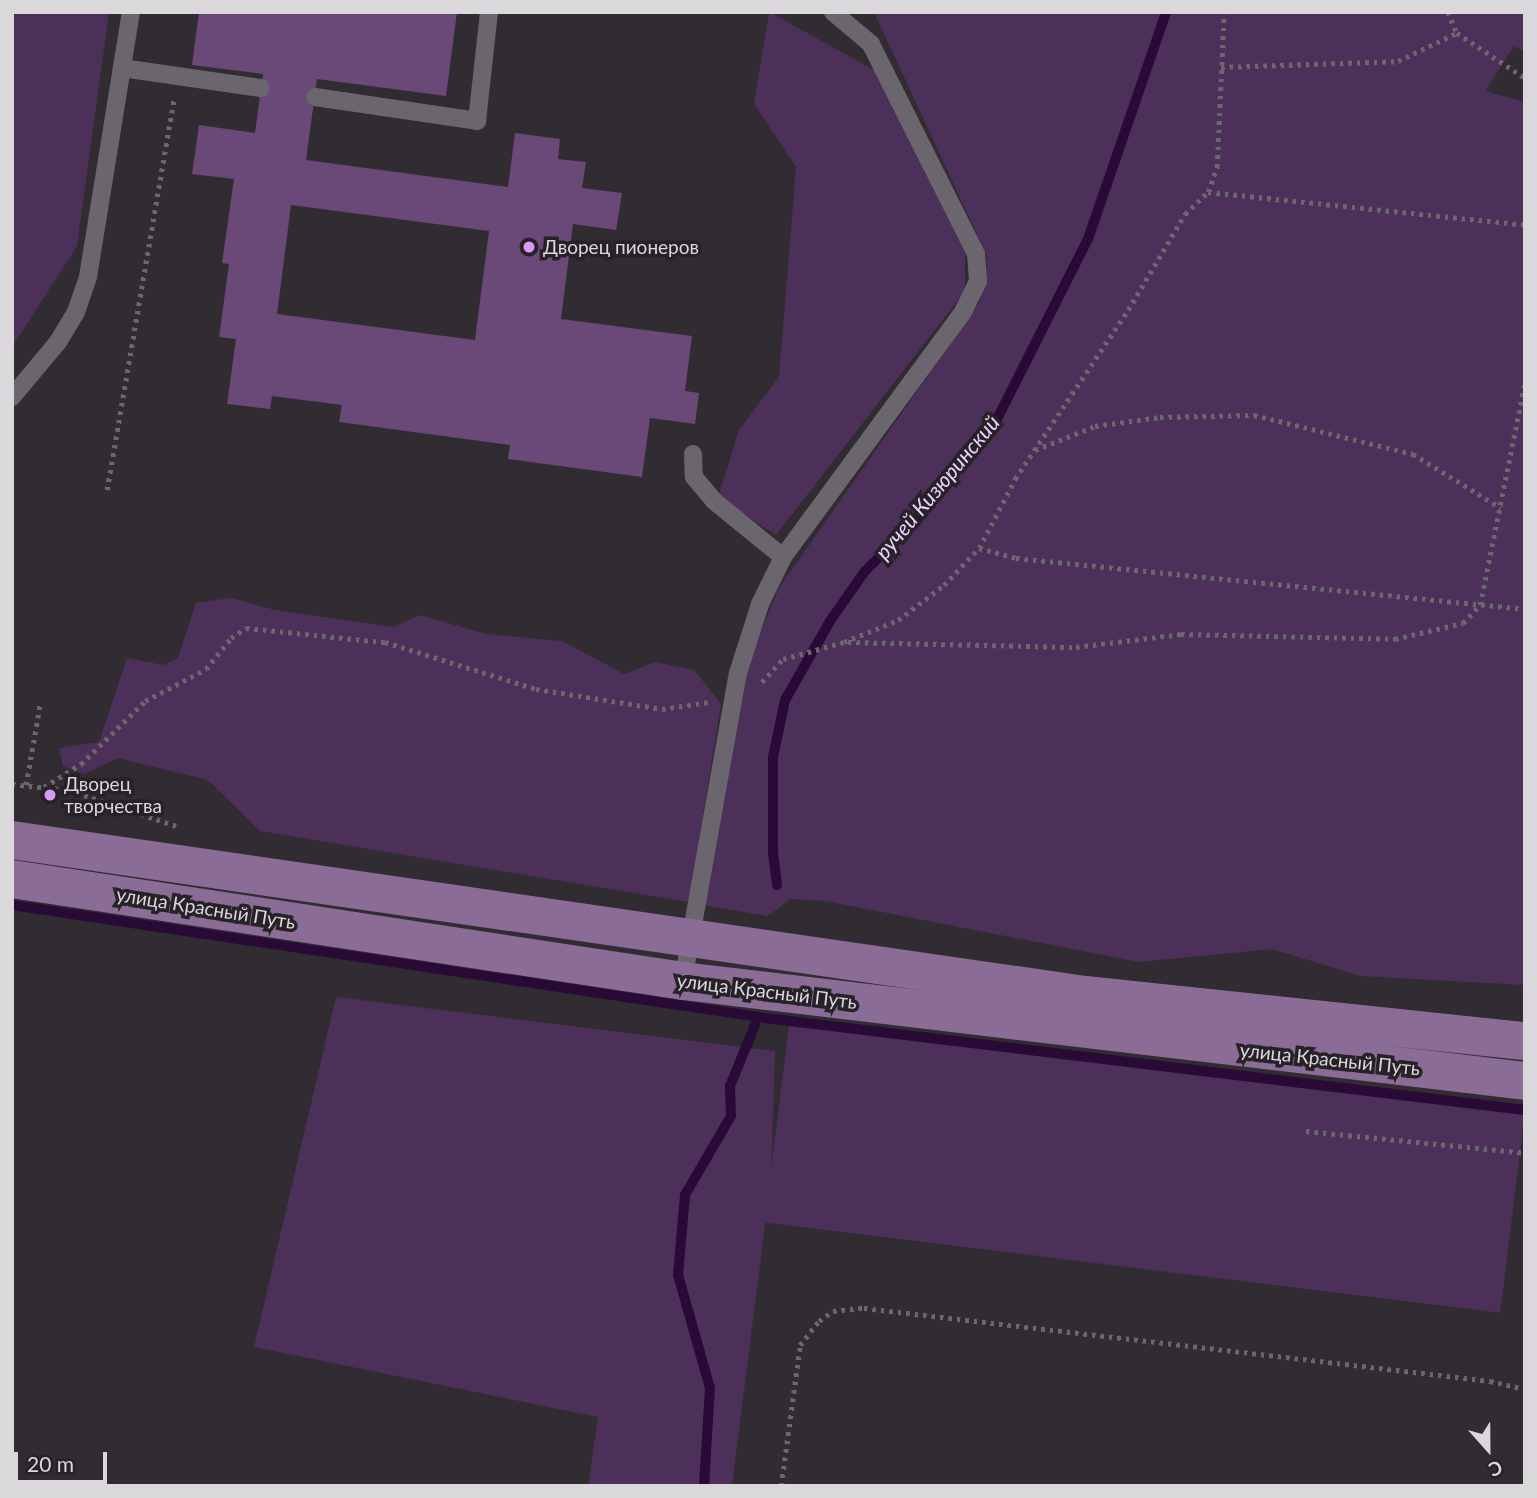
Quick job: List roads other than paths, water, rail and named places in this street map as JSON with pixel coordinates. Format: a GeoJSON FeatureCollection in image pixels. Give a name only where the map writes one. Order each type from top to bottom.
{"type":"FeatureCollection","features":[{"type":"Feature","properties":{"kind":"main road","name":"улица Красный Путь"},"geometry":{"type":"LineString","coordinates":[[12,840],[1085,995],[1525,1041]]}},
{"type":"Feature","properties":{"kind":"main road","name":"улица Красный Путь"},"geometry":{"type":"LineString","coordinates":[[12,879],[683,981],[1525,1081]]}},
{"type":"Feature","properties":{"kind":"lane"},"geometry":{"type":"LineString","coordinates":[[12,397],[58,342],[88,277],[131,12]]}},
{"type":"Feature","properties":{"kind":"lane"},"geometry":{"type":"LineString","coordinates":[[315,97],[477,121],[489,12]]}},
{"type":"Feature","properties":{"kind":"lane"},"geometry":{"type":"LineString","coordinates":[[683,981],[738,673],[760,604],[783,557],[963,313],[978,281],[976,254],[871,44],[833,12]]}},
{"type":"Feature","properties":{"kind":"lane"},"geometry":{"type":"LineString","coordinates":[[122,68],[261,88]]}},
{"type":"Feature","properties":{"kind":"lane"},"geometry":{"type":"LineString","coordinates":[[693,454],[694,477],[714,501],[783,557]]}},
{"type":"Feature","properties":{"kind":"waterway","name":"ручей Кизюринский"},"geometry":{"type":"LineString","coordinates":[[777,885],[773,850],[773,757],[785,700],[830,621],[865,571],[910,527],[994,425],[1088,239],[1166,12]]}},
{"type":"Feature","properties":{"kind":"waterway"},"geometry":{"type":"LineString","coordinates":[[12,905],[765,1018],[1525,1110]]}},
{"type":"Feature","properties":{"kind":"waterway","name":"ручей Кизюринский"},"geometry":{"type":"LineString","coordinates":[[704,1486],[710,1388],[678,1275],[685,1195],[731,1116],[730,1086],[755,1025]]}},
{"type":"Feature","properties":{"kind":"place","name":"Дворец пионеров"},"geometry":{"type":"Point","coordinates":[529,247]}},
{"type":"Feature","properties":{"kind":"place","name":"Дворец творчества"},"geometry":{"type":"Point","coordinates":[50,795]}}]}
